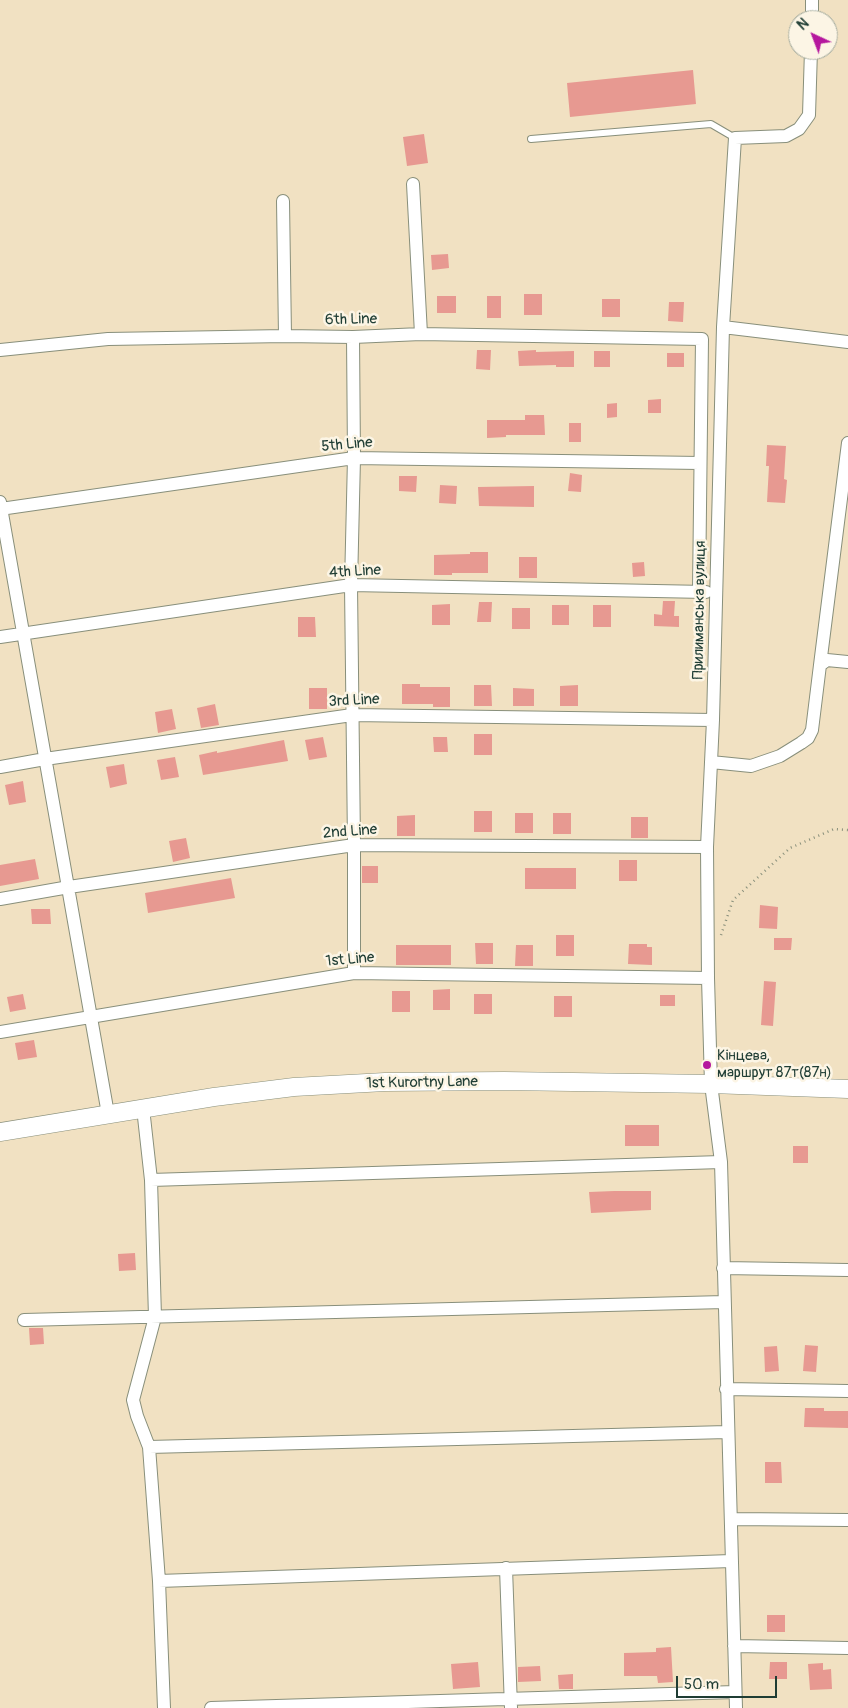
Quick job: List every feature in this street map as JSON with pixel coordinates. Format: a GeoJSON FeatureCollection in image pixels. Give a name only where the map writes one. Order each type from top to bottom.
{"type":"FeatureCollection","features":[{"type":"Feature","properties":{"kind":"street"},"geometry":{"type":"LineString","coordinates":[[736,138],[786,136],[799,129],[810,115],[811,60]]}},
{"type":"Feature","properties":{"kind":"street","name":"Прилиманська вулиця"},"geometry":{"type":"LineString","coordinates":[[736,138],[723,327],[713,720],[707,848],[711,1084],[721,1162],[736,1708]]}},
{"type":"Feature","properties":{"kind":"street"},"geometry":{"type":"LineString","coordinates":[[414,184],[421,334]]}},
{"type":"Feature","properties":{"kind":"street"},"geometry":{"type":"LineString","coordinates":[[283,201],[285,336]]}},
{"type":"Feature","properties":{"kind":"street"},"geometry":{"type":"LineString","coordinates":[[723,327],[848,342]]}},
{"type":"Feature","properties":{"kind":"street","name":"6th Line"},"geometry":{"type":"LineString","coordinates":[[0,350],[108,339],[285,336],[353,337],[421,334],[702,338],[700,463]]}},
{"type":"Feature","properties":{"kind":"street"},"geometry":{"type":"LineString","coordinates":[[353,337],[354,458],[351,585],[354,974]]}},
{"type":"Feature","properties":{"kind":"street"},"geometry":{"type":"LineString","coordinates":[[711,762],[751,766],[758,764],[780,756],[808,738],[812,730],[848,443]]}},
{"type":"Feature","properties":{"kind":"street","name":"5th Line"},"geometry":{"type":"LineString","coordinates":[[0,507],[354,458],[700,463]]}},
{"type":"Feature","properties":{"kind":"street"},"geometry":{"type":"LineString","coordinates":[[699,592],[700,463]]}},
{"type":"Feature","properties":{"kind":"street"},"geometry":{"type":"LineString","coordinates":[[0,507],[24,633],[108,1114]]}},
{"type":"Feature","properties":{"kind":"street","name":"4th Line"},"geometry":{"type":"LineString","coordinates":[[0,637],[351,585],[716,592]]}},
{"type":"Feature","properties":{"kind":"street"},"geometry":{"type":"LineString","coordinates":[[820,665],[827,660],[848,662]]}},
{"type":"Feature","properties":{"kind":"street","name":"3rd Line"},"geometry":{"type":"LineString","coordinates":[[0,768],[45,759],[352,715],[713,720]]}},
{"type":"Feature","properties":{"kind":"street","name":"2nd Line"},"geometry":{"type":"LineString","coordinates":[[0,899],[68,887],[354,845],[707,848]]}},
{"type":"Feature","properties":{"kind":"street","name":"1st Line"},"geometry":{"type":"LineString","coordinates":[[0,1032],[354,974],[708,978]]}},
{"type":"Feature","properties":{"kind":"street","name":"1st Kurortny Lane"},"geometry":{"type":"LineString","coordinates":[[0,1132],[214,1097],[294,1087],[385,1082],[504,1081],[711,1084],[848,1089]]}},
{"type":"Feature","properties":{"kind":"street"},"geometry":{"type":"LineString","coordinates":[[143,1108],[151,1180],[155,1317],[133,1400],[136,1416],[149,1446],[159,1580],[164,1708]]}},
{"type":"Feature","properties":{"kind":"street"},"geometry":{"type":"LineString","coordinates":[[151,1180],[721,1162]]}},
{"type":"Feature","properties":{"kind":"street"},"geometry":{"type":"LineString","coordinates":[[723,1268],[848,1270]]}},
{"type":"Feature","properties":{"kind":"street"},"geometry":{"type":"LineString","coordinates":[[24,1320],[724,1302]]}},
{"type":"Feature","properties":{"kind":"street"},"geometry":{"type":"LineString","coordinates":[[726,1389],[848,1391]]}},
{"type":"Feature","properties":{"kind":"street"},"geometry":{"type":"LineString","coordinates":[[149,1446],[727,1432]]}},
{"type":"Feature","properties":{"kind":"street"},"geometry":{"type":"LineString","coordinates":[[731,1519],[848,1520]]}},
{"type":"Feature","properties":{"kind":"street"},"geometry":{"type":"LineString","coordinates":[[159,1580],[731,1562]]}},
{"type":"Feature","properties":{"kind":"street"},"geometry":{"type":"LineString","coordinates":[[506,1568],[511,1703]]}},
{"type":"Feature","properties":{"kind":"street"},"geometry":{"type":"LineString","coordinates":[[734,1646],[848,1648]]}},
{"type":"Feature","properties":{"kind":"street"},"geometry":{"type":"LineString","coordinates":[[211,1708],[511,1703],[735,1692]]}},
{"type":"Feature","properties":{"kind":"lane"},"geometry":{"type":"LineString","coordinates":[[531,139],[711,124],[736,138]]}},
{"type":"Feature","properties":{"kind":"path"},"geometry":{"type":"LineString","coordinates":[[719,943],[733,900],[790,848],[834,829],[848,830]]}},
{"type":"Feature","properties":{"kind":"building"},"geometry":{"type":"Polygon","coordinates":[[[693,70],[696,104],[570,117],[567,83],[693,70]]]}},
{"type":"Feature","properties":{"kind":"building"},"geometry":{"type":"Polygon","coordinates":[[[424,134],[428,163],[407,166],[403,137],[424,134]]]}},
{"type":"Feature","properties":{"kind":"building"},"geometry":{"type":"Polygon","coordinates":[[[448,254],[449,268],[432,270],[431,255],[448,254]]]}},
{"type":"Feature","properties":{"kind":"building"},"geometry":{"type":"Polygon","coordinates":[[[524,294],[542,294],[542,315],[524,315],[524,294]]]}},
{"type":"Feature","properties":{"kind":"building"},"geometry":{"type":"Polygon","coordinates":[[[437,296],[456,296],[456,313],[437,313],[437,296]]]}},
{"type":"Feature","properties":{"kind":"building"},"geometry":{"type":"Polygon","coordinates":[[[487,296],[501,296],[501,318],[487,318],[487,296]]]}},
{"type":"Feature","properties":{"kind":"building"},"geometry":{"type":"Polygon","coordinates":[[[602,299],[620,299],[620,317],[602,317],[602,299]]]}},
{"type":"Feature","properties":{"kind":"building"},"geometry":{"type":"Polygon","coordinates":[[[669,302],[684,302],[683,322],[668,321],[669,302]]]}},
{"type":"Feature","properties":{"kind":"building"},"geometry":{"type":"Polygon","coordinates":[[[477,350],[491,350],[490,370],[476,369],[477,350]]]}},
{"type":"Feature","properties":{"kind":"building"},"geometry":{"type":"Polygon","coordinates":[[[536,350],[536,352],[574,351],[574,367],[556,367],[556,365],[519,366],[518,351],[536,350]]]}},
{"type":"Feature","properties":{"kind":"building"},"geometry":{"type":"Polygon","coordinates":[[[594,351],[610,351],[610,367],[594,367],[594,351]]]}},
{"type":"Feature","properties":{"kind":"building"},"geometry":{"type":"Polygon","coordinates":[[[667,353],[684,353],[684,367],[667,367],[667,353]]]}},
{"type":"Feature","properties":{"kind":"building"},"geometry":{"type":"Polygon","coordinates":[[[661,399],[661,413],[648,413],[648,400],[661,399]]]}},
{"type":"Feature","properties":{"kind":"building"},"geometry":{"type":"Polygon","coordinates":[[[617,403],[617,417],[607,418],[607,404],[617,403]]]}},
{"type":"Feature","properties":{"kind":"building"},"geometry":{"type":"Polygon","coordinates":[[[525,415],[544,415],[545,435],[506,435],[506,437],[487,438],[487,420],[525,420],[525,415]]]}},
{"type":"Feature","properties":{"kind":"building"},"geometry":{"type":"Polygon","coordinates":[[[569,423],[581,423],[581,442],[569,442],[569,423]]]}},
{"type":"Feature","properties":{"kind":"building"},"geometry":{"type":"Polygon","coordinates":[[[767,445],[786,446],[784,479],[787,480],[785,503],[767,502],[769,466],[766,466],[767,445]]]}},
{"type":"Feature","properties":{"kind":"building"},"geometry":{"type":"Polygon","coordinates":[[[570,473],[582,475],[581,492],[568,491],[570,473]]]}},
{"type":"Feature","properties":{"kind":"building"},"geometry":{"type":"Polygon","coordinates":[[[399,476],[417,476],[416,492],[399,491],[399,476]]]}},
{"type":"Feature","properties":{"kind":"building"},"geometry":{"type":"Polygon","coordinates":[[[440,485],[457,486],[456,504],[439,503],[440,485]]]}},
{"type":"Feature","properties":{"kind":"building"},"geometry":{"type":"Polygon","coordinates":[[[534,486],[534,507],[479,506],[478,487],[534,486]]]}},
{"type":"Feature","properties":{"kind":"building"},"geometry":{"type":"Polygon","coordinates":[[[470,552],[488,552],[488,573],[434,575],[434,555],[470,554],[470,552]]]}},
{"type":"Feature","properties":{"kind":"building"},"geometry":{"type":"Polygon","coordinates":[[[519,557],[537,557],[537,578],[519,578],[519,557]]]}},
{"type":"Feature","properties":{"kind":"building"},"geometry":{"type":"Polygon","coordinates":[[[644,562],[645,576],[633,577],[632,563],[644,562]]]}},
{"type":"Feature","properties":{"kind":"building"},"geometry":{"type":"Polygon","coordinates":[[[663,601],[675,601],[674,616],[679,616],[679,627],[654,626],[654,614],[662,615],[663,601]]]}},
{"type":"Feature","properties":{"kind":"building"},"geometry":{"type":"Polygon","coordinates":[[[479,602],[492,602],[491,622],[477,622],[479,602]]]}},
{"type":"Feature","properties":{"kind":"building"},"geometry":{"type":"Polygon","coordinates":[[[450,604],[450,625],[432,625],[432,605],[450,604]]]}},
{"type":"Feature","properties":{"kind":"building"},"geometry":{"type":"Polygon","coordinates":[[[552,605],[569,605],[569,625],[552,625],[552,605]]]}},
{"type":"Feature","properties":{"kind":"building"},"geometry":{"type":"Polygon","coordinates":[[[593,605],[611,605],[611,627],[593,627],[593,605]]]}},
{"type":"Feature","properties":{"kind":"building"},"geometry":{"type":"Polygon","coordinates":[[[512,608],[530,608],[530,629],[512,629],[512,608]]]}},
{"type":"Feature","properties":{"kind":"building"},"geometry":{"type":"Polygon","coordinates":[[[298,617],[315,617],[316,637],[298,637],[298,617]]]}},
{"type":"Feature","properties":{"kind":"building"},"geometry":{"type":"Polygon","coordinates":[[[402,684],[420,684],[420,687],[450,687],[450,707],[433,707],[433,704],[402,704],[402,684]]]}},
{"type":"Feature","properties":{"kind":"building"},"geometry":{"type":"Polygon","coordinates":[[[474,685],[491,685],[492,706],[474,706],[474,685]]]}},
{"type":"Feature","properties":{"kind":"building"},"geometry":{"type":"Polygon","coordinates":[[[578,685],[578,706],[560,706],[560,686],[578,685]]]}},
{"type":"Feature","properties":{"kind":"building"},"geometry":{"type":"Polygon","coordinates":[[[309,688],[327,688],[327,709],[309,709],[309,688]]]}},
{"type":"Feature","properties":{"kind":"building"},"geometry":{"type":"Polygon","coordinates":[[[513,688],[534,689],[534,706],[513,706],[513,688]]]}},
{"type":"Feature","properties":{"kind":"building"},"geometry":{"type":"Polygon","coordinates":[[[215,704],[219,725],[201,728],[197,708],[215,704]]]}},
{"type":"Feature","properties":{"kind":"building"},"geometry":{"type":"Polygon","coordinates":[[[172,709],[176,729],[158,733],[155,712],[172,709]]]}},
{"type":"Feature","properties":{"kind":"building"},"geometry":{"type":"Polygon","coordinates":[[[474,734],[492,734],[492,755],[474,755],[474,734]]]}},
{"type":"Feature","properties":{"kind":"building"},"geometry":{"type":"Polygon","coordinates":[[[323,737],[327,757],[309,760],[305,740],[323,737]]]}},
{"type":"Feature","properties":{"kind":"building"},"geometry":{"type":"Polygon","coordinates":[[[433,737],[447,737],[448,752],[434,752],[433,737]]]}},
{"type":"Feature","properties":{"kind":"building"},"geometry":{"type":"Polygon","coordinates":[[[284,740],[288,761],[203,775],[199,755],[284,740]]]}},
{"type":"Feature","properties":{"kind":"building"},"geometry":{"type":"Polygon","coordinates":[[[175,757],[179,777],[161,780],[157,760],[175,757]]]}},
{"type":"Feature","properties":{"kind":"building"},"geometry":{"type":"Polygon","coordinates":[[[124,764],[127,784],[110,788],[106,767],[124,764]]]}},
{"type":"Feature","properties":{"kind":"building"},"geometry":{"type":"Polygon","coordinates":[[[23,781],[26,802],[9,805],[5,785],[23,781]]]}},
{"type":"Feature","properties":{"kind":"building"},"geometry":{"type":"Polygon","coordinates":[[[474,811],[492,811],[492,832],[474,832],[474,811]]]}},
{"type":"Feature","properties":{"kind":"building"},"geometry":{"type":"Polygon","coordinates":[[[515,813],[533,813],[533,833],[515,833],[515,813]]]}},
{"type":"Feature","properties":{"kind":"building"},"geometry":{"type":"Polygon","coordinates":[[[553,813],[571,813],[571,834],[553,834],[553,813]]]}},
{"type":"Feature","properties":{"kind":"building"},"geometry":{"type":"Polygon","coordinates":[[[415,815],[415,836],[397,836],[397,816],[415,815]]]}},
{"type":"Feature","properties":{"kind":"building"},"geometry":{"type":"Polygon","coordinates":[[[631,817],[648,817],[648,838],[631,838],[631,817]]]}},
{"type":"Feature","properties":{"kind":"building"},"geometry":{"type":"Polygon","coordinates":[[[186,838],[190,858],[173,862],[169,841],[186,838]]]}},
{"type":"Feature","properties":{"kind":"building"},"geometry":{"type":"Polygon","coordinates":[[[35,859],[39,879],[0,886],[0,865],[35,859]]]}},
{"type":"Feature","properties":{"kind":"building"},"geometry":{"type":"Polygon","coordinates":[[[619,860],[637,860],[637,881],[619,881],[619,860]]]}},
{"type":"Feature","properties":{"kind":"building"},"geometry":{"type":"Polygon","coordinates":[[[362,866],[378,866],[378,883],[362,883],[362,866]]]}},
{"type":"Feature","properties":{"kind":"building"},"geometry":{"type":"Polygon","coordinates":[[[525,868],[576,868],[576,889],[525,889],[525,868]]]}},
{"type":"Feature","properties":{"kind":"building"},"geometry":{"type":"Polygon","coordinates":[[[231,878],[235,898],[148,913],[145,893],[231,878]]]}},
{"type":"Feature","properties":{"kind":"building"},"geometry":{"type":"Polygon","coordinates":[[[760,905],[778,907],[777,929],[759,928],[760,905]]]}},
{"type":"Feature","properties":{"kind":"building"},"geometry":{"type":"Polygon","coordinates":[[[31,909],[50,909],[51,924],[32,924],[31,909]]]}},
{"type":"Feature","properties":{"kind":"building"},"geometry":{"type":"Polygon","coordinates":[[[556,935],[574,935],[574,956],[556,956],[556,935]]]}},
{"type":"Feature","properties":{"kind":"building"},"geometry":{"type":"Polygon","coordinates":[[[774,938],[792,938],[791,950],[774,950],[774,938]]]}},
{"type":"Feature","properties":{"kind":"building"},"geometry":{"type":"Polygon","coordinates":[[[475,943],[493,943],[493,964],[476,964],[475,943]]]}},
{"type":"Feature","properties":{"kind":"building"},"geometry":{"type":"Polygon","coordinates":[[[629,944],[647,944],[647,947],[652,947],[652,965],[628,964],[629,944]]]}},
{"type":"Feature","properties":{"kind":"building"},"geometry":{"type":"Polygon","coordinates":[[[396,945],[451,945],[451,965],[396,965],[396,945]]]}},
{"type":"Feature","properties":{"kind":"building"},"geometry":{"type":"Polygon","coordinates":[[[516,945],[533,945],[533,966],[515,966],[516,945]]]}},
{"type":"Feature","properties":{"kind":"building"},"geometry":{"type":"Polygon","coordinates":[[[764,981],[776,982],[773,1026],[761,1025],[764,981]]]}},
{"type":"Feature","properties":{"kind":"building"},"geometry":{"type":"Polygon","coordinates":[[[450,989],[450,1010],[433,1010],[433,990],[450,989]]]}},
{"type":"Feature","properties":{"kind":"building"},"geometry":{"type":"Polygon","coordinates":[[[392,991],[410,991],[410,1012],[392,1012],[392,991]]]}},
{"type":"Feature","properties":{"kind":"building"},"geometry":{"type":"Polygon","coordinates":[[[23,994],[26,1009],[10,1012],[7,997],[23,994]]]}},
{"type":"Feature","properties":{"kind":"building"},"geometry":{"type":"Polygon","coordinates":[[[474,994],[492,994],[492,1014],[474,1014],[474,994]]]}},
{"type":"Feature","properties":{"kind":"building"},"geometry":{"type":"Polygon","coordinates":[[[660,995],[675,995],[675,1006],[660,1006],[660,995]]]}},
{"type":"Feature","properties":{"kind":"building"},"geometry":{"type":"Polygon","coordinates":[[[554,996],[572,996],[572,1017],[554,1017],[554,996]]]}},
{"type":"Feature","properties":{"kind":"building"},"geometry":{"type":"Polygon","coordinates":[[[34,1040],[37,1057],[18,1060],[15,1043],[34,1040]]]}},
{"type":"Feature","properties":{"kind":"building"},"geometry":{"type":"Polygon","coordinates":[[[625,1125],[659,1125],[659,1146],[625,1146],[625,1125]]]}},
{"type":"Feature","properties":{"kind":"building"},"geometry":{"type":"Polygon","coordinates":[[[793,1146],[808,1146],[808,1163],[793,1163],[793,1146]]]}},
{"type":"Feature","properties":{"kind":"building"},"geometry":{"type":"Polygon","coordinates":[[[651,1191],[651,1210],[591,1213],[589,1192],[651,1191]]]}},
{"type":"Feature","properties":{"kind":"building"},"geometry":{"type":"Polygon","coordinates":[[[135,1253],[136,1270],[119,1271],[118,1254],[135,1253]]]}},
{"type":"Feature","properties":{"kind":"building"},"geometry":{"type":"Polygon","coordinates":[[[29,1328],[43,1328],[44,1344],[30,1345],[29,1328]]]}},
{"type":"Feature","properties":{"kind":"building"},"geometry":{"type":"Polygon","coordinates":[[[805,1345],[818,1346],[816,1372],[803,1371],[805,1345]]]}},
{"type":"Feature","properties":{"kind":"building"},"geometry":{"type":"Polygon","coordinates":[[[777,1346],[779,1371],[765,1372],[764,1347],[777,1346]]]}},
{"type":"Feature","properties":{"kind":"building"},"geometry":{"type":"Polygon","coordinates":[[[805,1408],[824,1408],[824,1411],[848,1411],[848,1428],[804,1427],[805,1408]]]}},
{"type":"Feature","properties":{"kind":"building"},"geometry":{"type":"Polygon","coordinates":[[[765,1462],[781,1462],[782,1483],[765,1483],[765,1462]]]}},
{"type":"Feature","properties":{"kind":"building"},"geometry":{"type":"Polygon","coordinates":[[[767,1615],[785,1615],[785,1632],[767,1632],[767,1615]]]}},
{"type":"Feature","properties":{"kind":"building"},"geometry":{"type":"Polygon","coordinates":[[[671,1647],[673,1682],[658,1683],[657,1676],[624,1676],[624,1653],[656,1652],[656,1648],[671,1647]]]}},
{"type":"Feature","properties":{"kind":"building"},"geometry":{"type":"Polygon","coordinates":[[[478,1662],[480,1687],[453,1689],[451,1664],[478,1662]]]}},
{"type":"Feature","properties":{"kind":"building"},"geometry":{"type":"Polygon","coordinates":[[[770,1662],[787,1662],[787,1679],[769,1679],[770,1662]]]}},
{"type":"Feature","properties":{"kind":"building"},"geometry":{"type":"Polygon","coordinates":[[[823,1663],[823,1670],[831,1669],[832,1689],[810,1690],[808,1664],[823,1663]]]}},
{"type":"Feature","properties":{"kind":"building"},"geometry":{"type":"Polygon","coordinates":[[[540,1666],[541,1681],[518,1682],[518,1667],[540,1666]]]}},
{"type":"Feature","properties":{"kind":"building"},"geometry":{"type":"Polygon","coordinates":[[[573,1674],[573,1689],[559,1689],[558,1675],[573,1674]]]}},
{"type":"Feature","properties":{"kind":"place","name":"Кінцева, маршрут 87т(87н)"},"geometry":{"type":"Point","coordinates":[707,1065]}}]}
